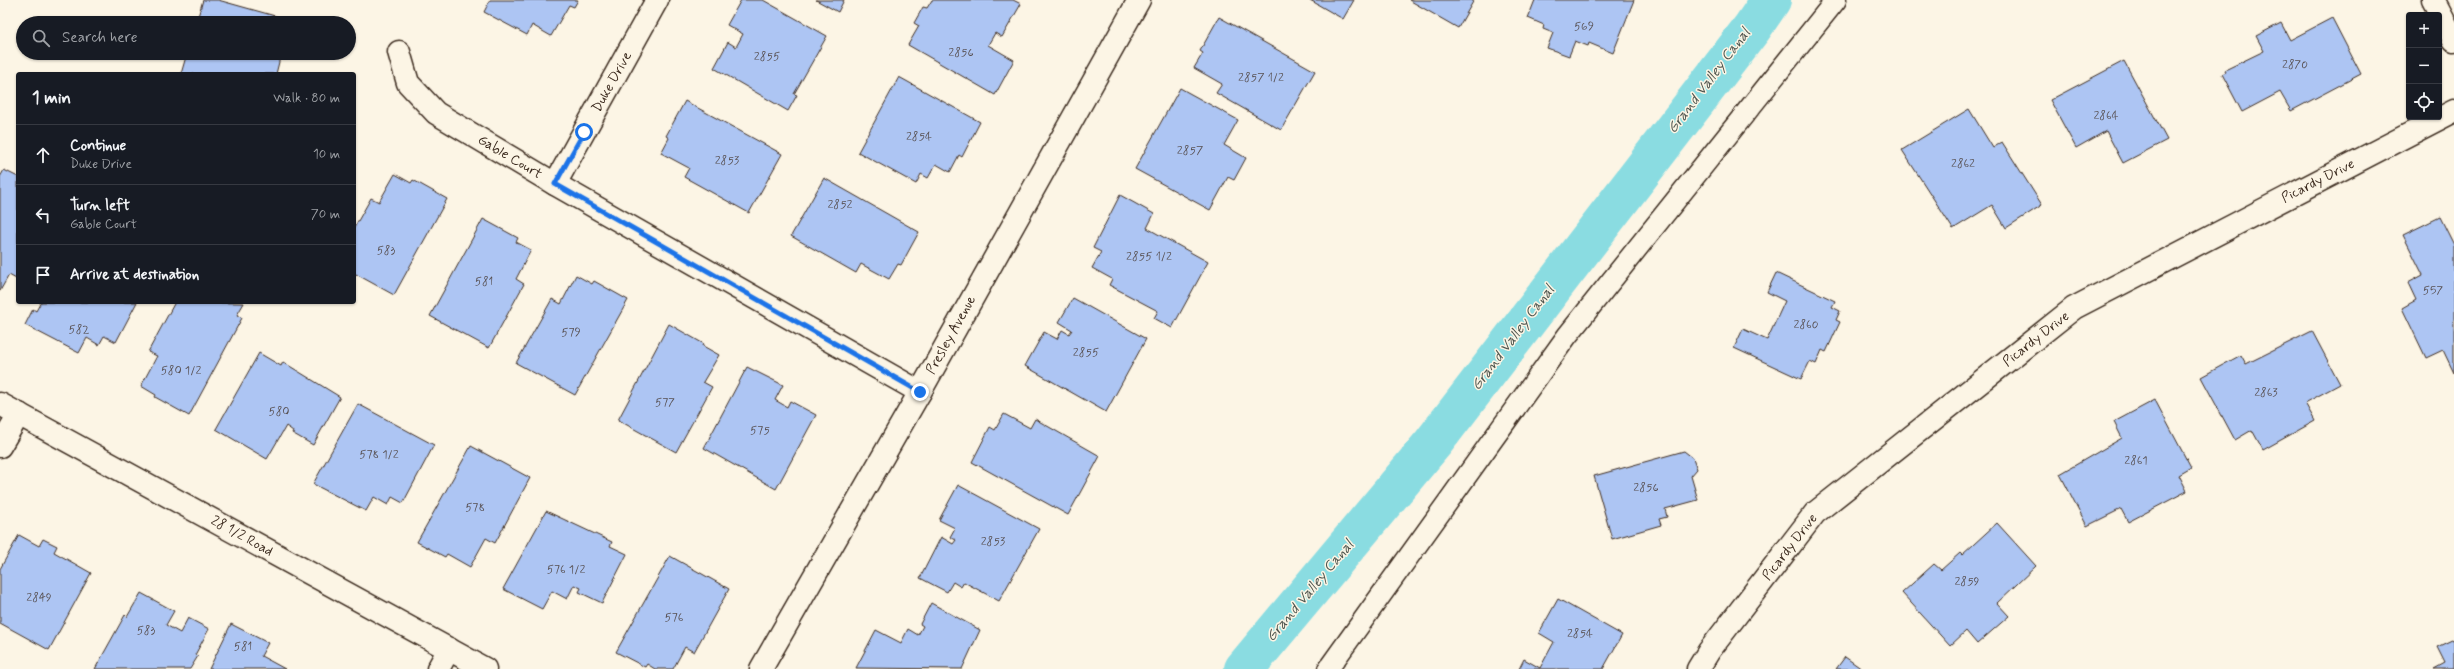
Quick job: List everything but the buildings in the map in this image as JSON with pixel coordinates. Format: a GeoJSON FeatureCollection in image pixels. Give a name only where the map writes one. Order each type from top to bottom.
{"type":"FeatureCollection","features":[{"type":"Feature","properties":{"kind":"street","name":"Duke Drive"},"geometry":{"type":"LineString","coordinates":[[555,184],[657,0]]}},
{"type":"Feature","properties":{"kind":"street","name":"Presley Avenue"},"geometry":{"type":"LineString","coordinates":[[761,669],[920,392],[1139,0]]}},
{"type":"Feature","properties":{"kind":"street"},"geometry":{"type":"LineString","coordinates":[[2433,0],[2454,40]]}},
{"type":"Feature","properties":{"kind":"street","name":"Gable Court"},"geometry":{"type":"LineString","coordinates":[[399,52],[408,83],[436,113],[555,184],[920,392]]}},
{"type":"Feature","properties":{"kind":"street","name":"Picardy Drive"},"geometry":{"type":"LineString","coordinates":[[1698,669],[1709,651],[1815,513],[2074,308],[2454,111]]}},
{"type":"Feature","properties":{"kind":"street","name":"28 1/2 Road"},"geometry":{"type":"LineString","coordinates":[[0,404],[485,669]]}},
{"type":"Feature","properties":{"kind":"street"},"geometry":{"type":"LineString","coordinates":[[0,446],[19,414]]}},
{"type":"Feature","properties":{"kind":"street"},"geometry":{"type":"LineString","coordinates":[[438,669],[449,649]]}},
{"type":"Feature","properties":{"kind":"lane"},"geometry":{"type":"LineString","coordinates":[[1328,669],[1567,336],[1836,0]]}},
{"type":"Feature","properties":{"kind":"waterway","name":"Grand Valley Canal"},"geometry":{"type":"LineString","coordinates":[[1244,669],[1433,443],[1752,28],[1771,0]]}},
{"type":"Feature","properties":{"kind":"route"},"geometry":{"type":"LineString","coordinates":[[584,132],[555,184],[920,392]]}}]}
